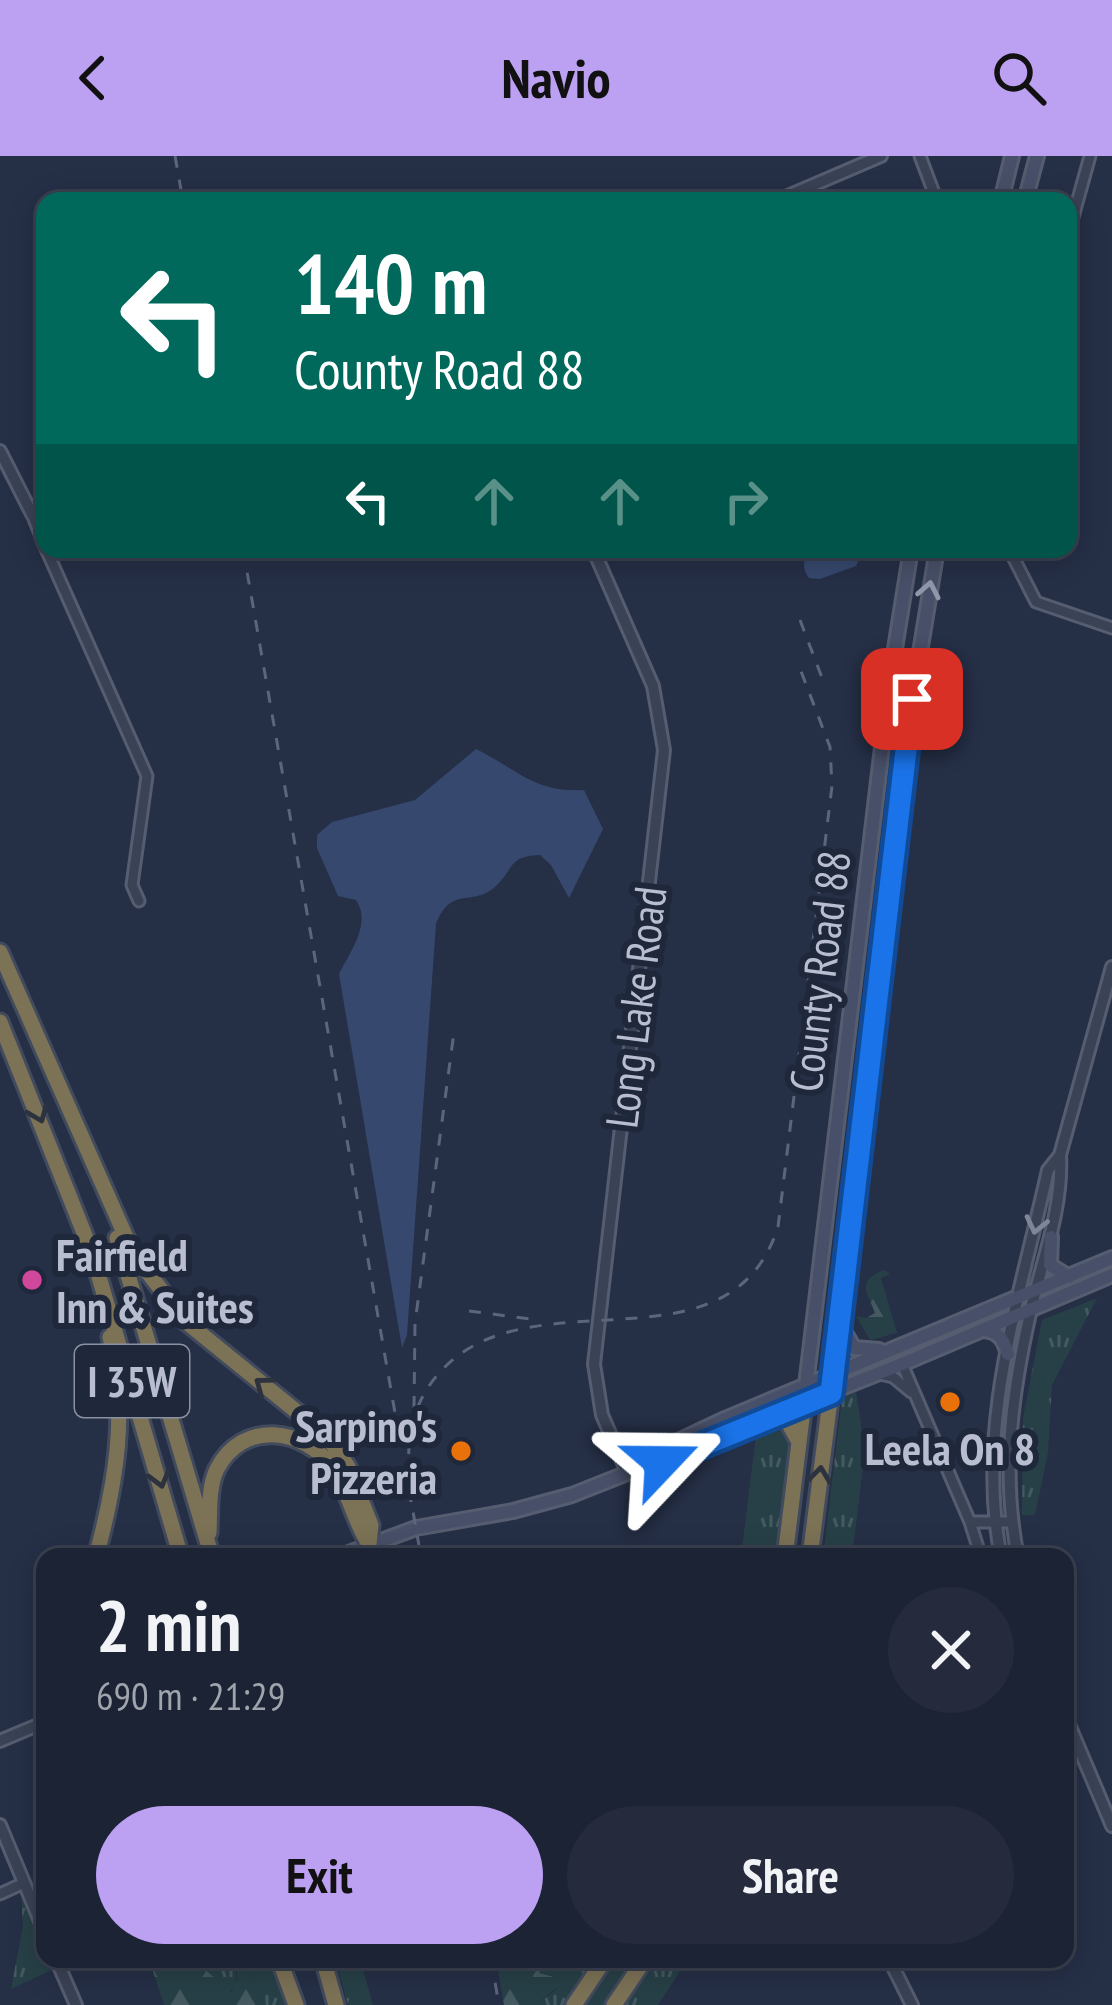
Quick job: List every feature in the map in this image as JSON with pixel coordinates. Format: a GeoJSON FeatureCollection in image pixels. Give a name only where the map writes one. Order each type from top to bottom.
{"type":"FeatureCollection","features":[{"type":"Feature","properties":{"kind":"highway","name":"I 35W"},"geometry":{"type":"LineString","coordinates":[[0,952],[105,1195],[209,1548]]}},
{"type":"Feature","properties":{"kind":"highway","name":"I 35W"},"geometry":{"type":"LineString","coordinates":[[0,1022],[75,1207],[122,1346],[178,1548]]}},
{"type":"Feature","properties":{"kind":"highway"},"geometry":{"type":"LineString","coordinates":[[105,1195],[133,1252],[185,1321],[316,1425],[339,1451],[371,1525],[369,1544]]}},
{"type":"Feature","properties":{"kind":"highway"},"geometry":{"type":"LineString","coordinates":[[75,1207],[112,1343],[120,1398],[116,1478],[99,1548]]}},
{"type":"Feature","properties":{"kind":"highway"},"geometry":{"type":"LineString","coordinates":[[812,1548],[831,1393]]}},
{"type":"Feature","properties":{"kind":"highway"},"geometry":{"type":"LineString","coordinates":[[786,1548],[805,1394]]}},
{"type":"Feature","properties":{"kind":"highway"},"geometry":{"type":"LineString","coordinates":[[773,1415],[788,1420],[799,1444]]}},
{"type":"Feature","properties":{"kind":"highway"},"geometry":{"type":"LineString","coordinates":[[210,1548],[212,1481],[221,1462],[248,1439],[279,1433],[310,1445],[332,1466],[369,1544]]}},
{"type":"Feature","properties":{"kind":"highway"},"geometry":{"type":"LineString","coordinates":[[283,1968],[299,2005]]}},
{"type":"Feature","properties":{"kind":"highway"},"geometry":{"type":"LineString","coordinates":[[292,1968],[299,2005]]}},
{"type":"Feature","properties":{"kind":"highway"},"geometry":{"type":"LineString","coordinates":[[326,1968],[336,2005]]}},
{"type":"Feature","properties":{"kind":"highway"},"geometry":{"type":"LineString","coordinates":[[574,2005],[599,1968]]}},
{"type":"Feature","properties":{"kind":"highway"},"geometry":{"type":"LineString","coordinates":[[614,2005],[639,1968]]}},
{"type":"Feature","properties":{"kind":"main road"},"geometry":{"type":"LineString","coordinates":[[1002,192],[1012,156]]}},
{"type":"Feature","properties":{"kind":"main road"},"geometry":{"type":"LineString","coordinates":[[1027,192],[1037,156]]}},
{"type":"Feature","properties":{"kind":"main road","name":"County Road 88"},"geometry":{"type":"LineString","coordinates":[[805,1394],[890,680],[910,558]]}},
{"type":"Feature","properties":{"kind":"main road","name":"County Road 88"},"geometry":{"type":"LineString","coordinates":[[831,1393],[907,732],[936,558]]}},
{"type":"Feature","properties":{"kind":"main road"},"geometry":{"type":"LineString","coordinates":[[1051,1237],[1050,1265],[1070,1277]]}},
{"type":"Feature","properties":{"kind":"main road"},"geometry":{"type":"LineString","coordinates":[[359,1548],[416,1528],[535,1506],[651,1466],[773,1415],[833,1373],[1112,1258]]}},
{"type":"Feature","properties":{"kind":"main road"},"geometry":{"type":"LineString","coordinates":[[627,1472],[647,1456],[805,1394],[831,1393],[1112,1275]]}},
{"type":"Feature","properties":{"kind":"main road"},"geometry":{"type":"LineString","coordinates":[[839,1319],[854,1348],[866,1352],[892,1349]]}},
{"type":"Feature","properties":{"kind":"main road"},"geometry":{"type":"LineString","coordinates":[[978,1332],[998,1334],[1008,1354]]}},
{"type":"Feature","properties":{"kind":"street"},"geometry":{"type":"LineString","coordinates":[[797,192],[881,156]]}},
{"type":"Feature","properties":{"kind":"street"},"geometry":{"type":"LineString","coordinates":[[920,156],[934,192]]}},
{"type":"Feature","properties":{"kind":"street"},"geometry":{"type":"LineString","coordinates":[[1077,203],[1090,156]]}},
{"type":"Feature","properties":{"kind":"street"},"geometry":{"type":"LineString","coordinates":[[0,451],[36,523]]}},
{"type":"Feature","properties":{"kind":"street"},"geometry":{"type":"LineString","coordinates":[[32,514],[36,512]]}},
{"type":"Feature","properties":{"kind":"street"},"geometry":{"type":"LineString","coordinates":[[51,558],[147,776],[132,885],[139,901]]}},
{"type":"Feature","properties":{"kind":"street","name":"Long Lake Road"},"geometry":{"type":"LineString","coordinates":[[597,558],[653,686],[664,750],[594,1364],[602,1415],[627,1472]]}},
{"type":"Feature","properties":{"kind":"street"},"geometry":{"type":"LineString","coordinates":[[1014,558],[1036,602],[1112,628]]}},
{"type":"Feature","properties":{"kind":"street"},"geometry":{"type":"LineString","coordinates":[[1016,1548],[1007,1459],[1012,1402],[1051,1237],[1062,1176],[1060,1155],[1112,967]]}},
{"type":"Feature","properties":{"kind":"street"},"geometry":{"type":"LineString","coordinates":[[1000,1548],[992,1443],[1048,1170],[1060,1155]]}},
{"type":"Feature","properties":{"kind":"street"},"geometry":{"type":"LineString","coordinates":[[902,1364],[977,1548]]}},
{"type":"Feature","properties":{"kind":"street"},"geometry":{"type":"LineString","coordinates":[[877,1373],[893,1377],[918,1401]]}},
{"type":"Feature","properties":{"kind":"street"},"geometry":{"type":"LineString","coordinates":[[970,1522],[1011,1522]]}},
{"type":"Feature","properties":{"kind":"street"},"geometry":{"type":"LineString","coordinates":[[0,1741],[36,1726]]}},
{"type":"Feature","properties":{"kind":"street"},"geometry":{"type":"LineString","coordinates":[[1074,1735],[1111,1819]]}},
{"type":"Feature","properties":{"kind":"street"},"geometry":{"type":"LineString","coordinates":[[0,1825],[36,1912]]}},
{"type":"Feature","properties":{"kind":"street"},"geometry":{"type":"LineString","coordinates":[[0,1894],[24,1883]]}},
{"type":"Feature","properties":{"kind":"street"},"geometry":{"type":"LineString","coordinates":[[60,1968],[76,2005]]}},
{"type":"Feature","properties":{"kind":"street"},"geometry":{"type":"LineString","coordinates":[[894,1968],[912,2005]]}},
{"type":"Feature","properties":{"kind":"green space"},"geometry":{"type":"Polygon","coordinates":[[[884,1270],[890,1274],[881,1278],[897,1333],[870,1340],[856,1316],[875,1313],[866,1284],[884,1270]]]}},
{"type":"Feature","properties":{"kind":"green space"},"geometry":{"type":"Polygon","coordinates":[[[1097,1298],[1052,1385],[1048,1452],[1035,1515],[1022,1515],[1023,1418],[1042,1320],[1097,1298]]]}},
{"type":"Feature","properties":{"kind":"green space"},"geometry":{"type":"Polygon","coordinates":[[[856,1392],[865,1451],[853,1548],[824,1548],[842,1398],[856,1392]]]}},
{"type":"Feature","properties":{"kind":"green space"},"geometry":{"type":"Polygon","coordinates":[[[784,1424],[792,1436],[778,1548],[742,1548],[756,1435],[784,1424]]]}},
{"type":"Feature","properties":{"kind":"green space"},"geometry":{"type":"Polygon","coordinates":[[[21,1897],[36,1930],[36,1968],[54,1969],[11,1989],[23,1925],[21,1897]]]}},
{"type":"Feature","properties":{"kind":"green space"},"geometry":{"type":"Polygon","coordinates":[[[152,1968],[204,1969],[232,1992],[236,1968],[249,1968],[266,2005],[164,2005],[152,1968]]]}},
{"type":"Feature","properties":{"kind":"green space"},"geometry":{"type":"Polygon","coordinates":[[[187,1968],[236,1968],[236,1988],[228,1991],[204,1969],[187,1968]]]}},
{"type":"Feature","properties":{"kind":"green space"},"geometry":{"type":"Polygon","coordinates":[[[249,1968],[275,1968],[289,2005],[266,2005],[249,1968]]]}},
{"type":"Feature","properties":{"kind":"green space"},"geometry":{"type":"Polygon","coordinates":[[[338,1968],[363,1968],[373,2005],[348,2005],[338,1968]]]}},
{"type":"Feature","properties":{"kind":"green space"},"geometry":{"type":"Polygon","coordinates":[[[498,1968],[542,1968],[539,1973],[558,1978],[559,1986],[535,2005],[504,2005],[498,1968]]]}},
{"type":"Feature","properties":{"kind":"green space"},"geometry":{"type":"Polygon","coordinates":[[[542,1968],[588,1968],[563,2005],[535,2005],[556,1990],[556,1977],[539,1973],[542,1968]]]}},
{"type":"Feature","properties":{"kind":"green space"},"geometry":{"type":"Polygon","coordinates":[[[609,1968],[629,1968],[604,2005],[583,2005],[609,1968]]]}},
{"type":"Feature","properties":{"kind":"green space"},"geometry":{"type":"Polygon","coordinates":[[[652,1968],[682,1968],[658,2005],[626,2005],[652,1968]]]}},
{"type":"Feature","properties":{"kind":"water"},"geometry":{"type":"Polygon","coordinates":[[[860,558],[856,566],[820,579],[809,578],[805,560],[860,558]]]}},
{"type":"Feature","properties":{"kind":"water"},"geometry":{"type":"Polygon","coordinates":[[[476,749],[539,784],[584,790],[603,829],[569,898],[551,865],[540,855],[530,856],[517,861],[487,892],[449,904],[436,924],[407,1335],[402,1348],[339,974],[362,918],[356,900],[338,896],[317,848],[317,835],[332,822],[415,800],[476,749]]]}},
{"type":"Feature","properties":{"kind":"railway"},"geometry":{"type":"LineString","coordinates":[[175,156],[181,192]]}},
{"type":"Feature","properties":{"kind":"railway"},"geometry":{"type":"LineString","coordinates":[[245,558],[401,1447]]}},
{"type":"Feature","properties":{"kind":"railway"},"geometry":{"type":"LineString","coordinates":[[800,620],[824,683]]}},
{"type":"Feature","properties":{"kind":"railway"},"geometry":{"type":"LineString","coordinates":[[411,1502],[411,1428],[420,1401],[441,1371],[480,1343],[525,1328],[674,1313],[717,1300],[753,1273],[778,1227],[832,786],[830,747],[799,666]]}},
{"type":"Feature","properties":{"kind":"railway"},"geometry":{"type":"LineString","coordinates":[[414,1408],[415,1323],[454,1032]]}},
{"type":"Feature","properties":{"kind":"railway"},"geometry":{"type":"LineString","coordinates":[[469,1311],[538,1320]]}},
{"type":"Feature","properties":{"kind":"railway"},"geometry":{"type":"LineString","coordinates":[[409,1489],[419,1548]]}},
{"type":"Feature","properties":{"kind":"railway"},"geometry":{"type":"LineString","coordinates":[[493,1968],[499,2005]]}},
{"type":"Feature","properties":{"kind":"place","name":"Fairfield Inn & Suites"},"geometry":{"type":"Point","coordinates":[32,1280]}},
{"type":"Feature","properties":{"kind":"place","name":"Leela On 8"},"geometry":{"type":"Point","coordinates":[950,1402]}},
{"type":"Feature","properties":{"kind":"place","name":"Sarpino's Pizzeria"},"geometry":{"type":"Point","coordinates":[461,1451]}},
{"type":"Feature","properties":{"kind":"route"},"geometry":{"type":"LineString","coordinates":[[662,1462],[831,1393],[912,699]]}}]}
